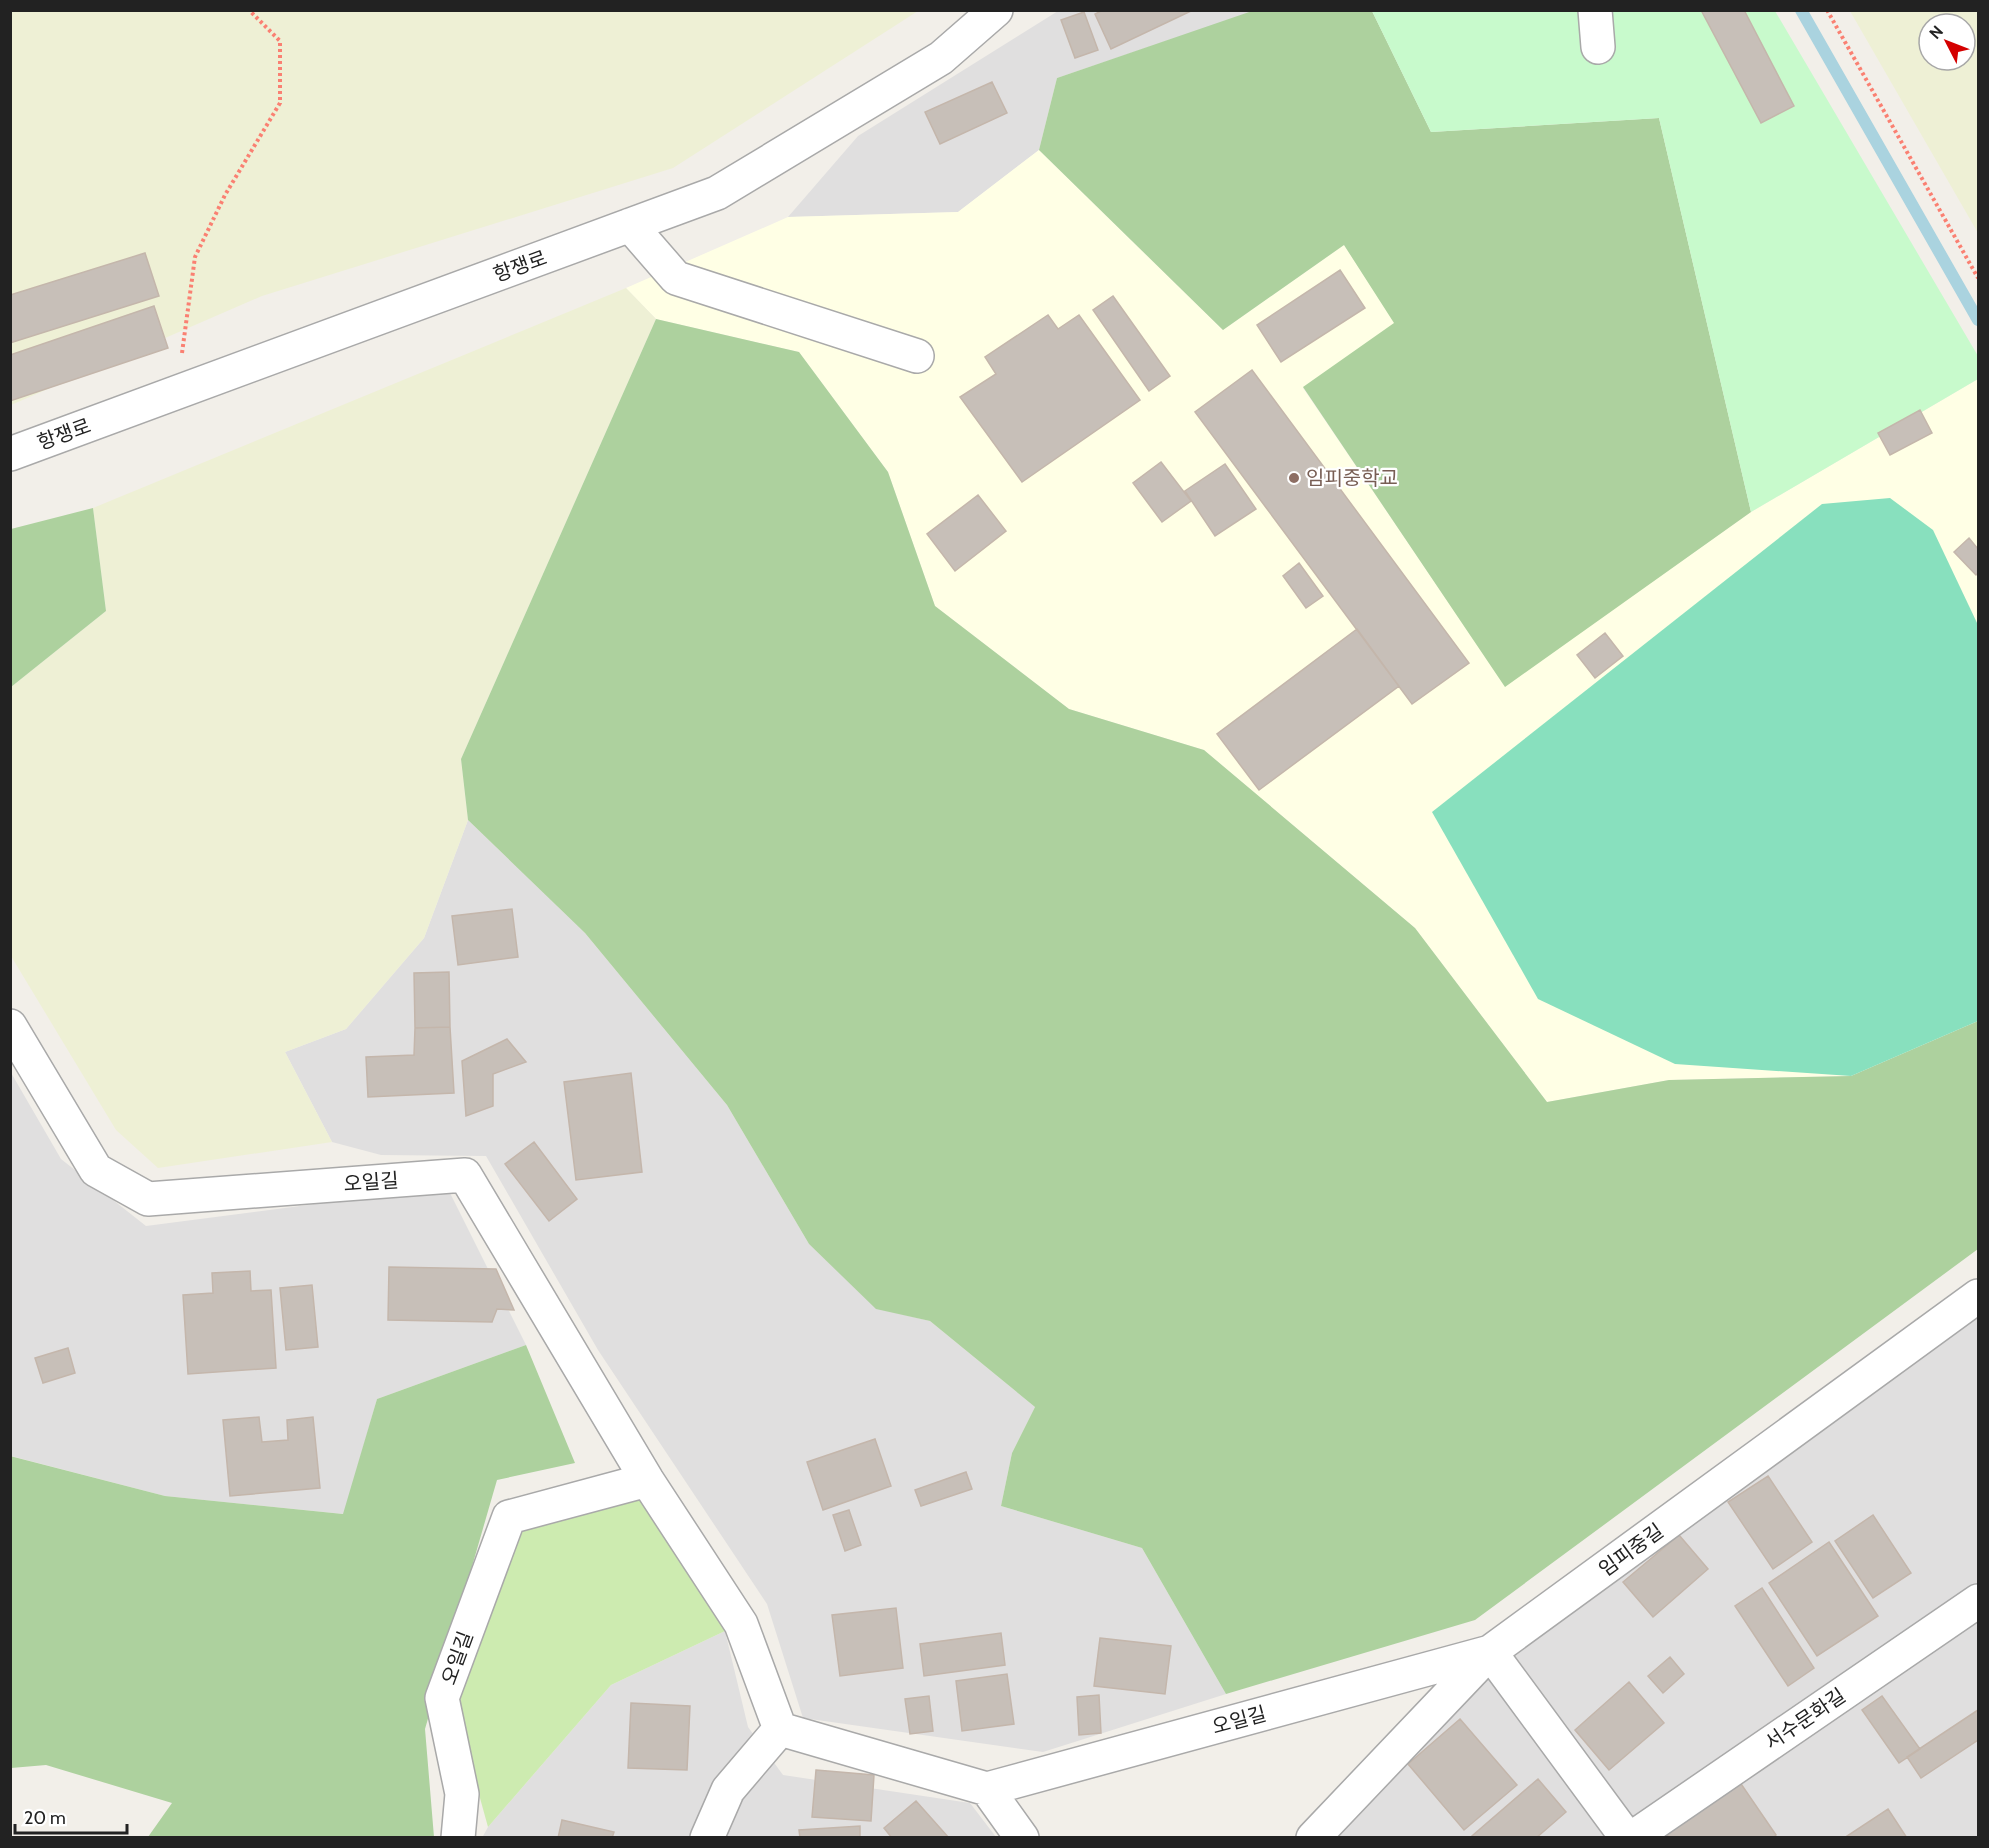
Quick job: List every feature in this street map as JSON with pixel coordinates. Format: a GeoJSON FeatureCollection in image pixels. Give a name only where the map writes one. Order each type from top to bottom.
{"type":"FeatureCollection","features":[{"type":"Feature","properties":{"kind":"street","name":"항쟁로"},"geometry":{"type":"LineString","coordinates":[[10,454],[717,193],[940,58],[996,10]]}},
{"type":"Feature","properties":{"kind":"street"},"geometry":{"type":"LineString","coordinates":[[1595,10],[1598,47]]}},
{"type":"Feature","properties":{"kind":"street"},"geometry":{"type":"LineString","coordinates":[[630,225],[676,278],[917,356]]}},
{"type":"Feature","properties":{"kind":"street","name":"오일길"},"geometry":{"type":"LineString","coordinates":[[10,1026],[96,1170],[148,1199],[465,1175],[647,1480],[741,1624],[780,1729]]}},
{"type":"Feature","properties":{"kind":"street","name":"임피중길"},"geometry":{"type":"LineString","coordinates":[[1313,1838],[1491,1652],[1978,1296]]}},
{"type":"Feature","properties":{"kind":"street","name":"오일길"},"geometry":{"type":"LineString","coordinates":[[458,1838],[462,1794],[442,1698],[509,1516],[647,1480]]}},
{"type":"Feature","properties":{"kind":"street","name":"서수문화길"},"geometry":{"type":"LineString","coordinates":[[1632,1838],[1978,1601]]}},
{"type":"Feature","properties":{"kind":"street"},"geometry":{"type":"LineString","coordinates":[[1491,1652],[1627,1838]]}},
{"type":"Feature","properties":{"kind":"street","name":"오일길"},"geometry":{"type":"LineString","coordinates":[[987,1790],[1491,1652]]}},
{"type":"Feature","properties":{"kind":"street"},"geometry":{"type":"LineString","coordinates":[[706,1838],[728,1790],[780,1729],[987,1790],[1022,1838]]}},
{"type":"Feature","properties":{"kind":"path"},"geometry":{"type":"LineString","coordinates":[[177,392],[195,257],[225,195],[280,103],[280,41],[249,10]]}},
{"type":"Feature","properties":{"kind":"path"},"geometry":{"type":"LineString","coordinates":[[1827,10],[1978,278]]}},
{"type":"Feature","properties":{"kind":"shaded area"},"geometry":{"type":"Polygon","coordinates":[[[11,11],[918,11],[673,168],[262,296],[11,405],[11,11]]]}},
{"type":"Feature","properties":{"kind":"shaded area"},"geometry":{"type":"Polygon","coordinates":[[[1058,11],[1255,11],[1057,78],[1039,150],[958,212],[788,217],[858,136],[1058,11]]]}},
{"type":"Feature","properties":{"kind":"shaded area"},"geometry":{"type":"Polygon","coordinates":[[[1850,11],[1978,11],[1978,233],[1850,11]]]}},
{"type":"Feature","properties":{"kind":"shaded area"},"geometry":{"type":"Polygon","coordinates":[[[1039,150],[1223,330],[1344,245],[1395,323],[1303,388],[1505,686],[1751,512],[1978,379],[1978,1021],[1851,1076],[1669,1080],[1547,1102],[1415,928],[1204,750],[1069,709],[935,606],[888,472],[799,352],[656,319],[626,288],[788,217],[958,212],[1039,150]]]}},
{"type":"Feature","properties":{"kind":"shaded area"},"geometry":{"type":"Polygon","coordinates":[[[626,288],[656,319],[461,759],[468,820],[424,938],[346,1029],[285,1052],[332,1142],[158,1168],[116,1130],[11,956],[11,687],[106,611],[93,508],[626,288]]]}},
{"type":"Feature","properties":{"kind":"shaded area"},"geometry":{"type":"Polygon","coordinates":[[[468,820],[585,933],[727,1105],[809,1244],[876,1308],[930,1321],[1035,1407],[1012,1453],[1001,1506],[1142,1548],[1226,1694],[1043,1752],[803,1718],[767,1604],[598,1350],[486,1156],[381,1155],[332,1142],[285,1052],[346,1029],[424,938],[468,820]]]}},
{"type":"Feature","properties":{"kind":"shaded area"},"geometry":{"type":"Polygon","coordinates":[[[10,1071],[61,1159],[146,1226],[354,1199],[450,1193],[526,1345],[377,1399],[344,1514],[165,1496],[11,1456],[10,1071]]]}},
{"type":"Feature","properties":{"kind":"shaded area"},"geometry":{"type":"Polygon","coordinates":[[[1978,1313],[1978,1837],[1331,1838],[1487,1673],[1824,1430],[1978,1313]]]}},
{"type":"Feature","properties":{"kind":"shaded area"},"geometry":{"type":"Polygon","coordinates":[[[725,1631],[748,1727],[783,1775],[970,1803],[996,1837],[482,1838],[488,1827],[611,1685],[725,1631]]]}},
{"type":"Feature","properties":{"kind":"green space"},"geometry":{"type":"Polygon","coordinates":[[[1255,10],[1372,11],[1431,132],[1659,118],[1751,512],[1505,687],[1303,387],[1394,323],[1344,245],[1223,330],[1039,150],[1057,78],[1255,10]]]}},
{"type":"Feature","properties":{"kind":"green space"},"geometry":{"type":"Polygon","coordinates":[[[1372,11],[1775,11],[1978,356],[1978,379],[1751,512],[1659,118],[1431,132],[1372,11]]]}},
{"type":"Feature","properties":{"kind":"green space"},"geometry":{"type":"Polygon","coordinates":[[[656,319],[799,352],[888,472],[935,606],[1069,709],[1204,750],[1415,928],[1547,1102],[1669,1080],[1851,1076],[1978,1021],[1978,1249],[1475,1620],[1226,1694],[1142,1548],[1001,1506],[1012,1453],[1035,1407],[930,1321],[876,1309],[809,1244],[727,1105],[585,933],[468,820],[461,759],[656,319]]]}},
{"type":"Feature","properties":{"kind":"green space"},"geometry":{"type":"Polygon","coordinates":[[[1890,498],[1933,530],[1978,625],[1978,1021],[1851,1076],[1675,1064],[1538,999],[1432,812],[1822,504],[1890,498]]]}},
{"type":"Feature","properties":{"kind":"green space"},"geometry":{"type":"Polygon","coordinates":[[[93,508],[106,611],[11,687],[11,529],[93,508]]]}},
{"type":"Feature","properties":{"kind":"green space"},"geometry":{"type":"Polygon","coordinates":[[[526,1345],[575,1463],[497,1480],[425,1729],[434,1837],[148,1837],[172,1803],[46,1765],[11,1768],[10,1456],[165,1496],[343,1514],[377,1399],[526,1345]]]}},
{"type":"Feature","properties":{"kind":"green space"},"geometry":{"type":"Polygon","coordinates":[[[641,1494],[725,1631],[611,1685],[488,1827],[454,1704],[519,1525],[641,1494]]]}},
{"type":"Feature","properties":{"kind":"building"},"geometry":{"type":"Polygon","coordinates":[[[1103,10],[1191,11],[1111,49],[1095,14],[1103,10]]]}},
{"type":"Feature","properties":{"kind":"building"},"geometry":{"type":"Polygon","coordinates":[[[1701,10],[1744,10],[1794,106],[1761,123],[1701,10]]]}},
{"type":"Feature","properties":{"kind":"building"},"geometry":{"type":"Polygon","coordinates":[[[1084,12],[1098,50],[1075,58],[1061,20],[1084,12]]]}},
{"type":"Feature","properties":{"kind":"building"},"geometry":{"type":"Polygon","coordinates":[[[992,82],[1007,113],[940,144],[925,112],[992,82]]]}},
{"type":"Feature","properties":{"kind":"building"},"geometry":{"type":"Polygon","coordinates":[[[145,253],[159,296],[10,343],[10,295],[145,253]]]}},
{"type":"Feature","properties":{"kind":"building"},"geometry":{"type":"Polygon","coordinates":[[[1340,270],[1365,308],[1281,362],[1257,325],[1340,270]]]}},
{"type":"Feature","properties":{"kind":"building"},"geometry":{"type":"Polygon","coordinates":[[[1113,296],[1170,376],[1149,391],[1093,310],[1113,296]]]}},
{"type":"Feature","properties":{"kind":"building"},"geometry":{"type":"Polygon","coordinates":[[[154,306],[168,348],[10,401],[10,355],[154,306]]]}},
{"type":"Feature","properties":{"kind":"building"},"geometry":{"type":"Polygon","coordinates":[[[1048,315],[1058,329],[1079,315],[1140,400],[1022,482],[960,397],[996,374],[985,357],[1048,315]]]}},
{"type":"Feature","properties":{"kind":"building"},"geometry":{"type":"Polygon","coordinates":[[[1252,370],[1469,663],[1412,704],[1195,412],[1252,370]]]}},
{"type":"Feature","properties":{"kind":"building"},"geometry":{"type":"Polygon","coordinates":[[[1920,410],[1932,433],[1890,455],[1878,433],[1920,410]]]}},
{"type":"Feature","properties":{"kind":"building"},"geometry":{"type":"Polygon","coordinates":[[[1161,462],[1191,501],[1162,522],[1133,483],[1161,462]]]}},
{"type":"Feature","properties":{"kind":"building"},"geometry":{"type":"Polygon","coordinates":[[[1225,464],[1256,509],[1215,536],[1185,491],[1225,464]]]}},
{"type":"Feature","properties":{"kind":"building"},"geometry":{"type":"Polygon","coordinates":[[[978,495],[1006,531],[955,571],[927,534],[978,495]]]}},
{"type":"Feature","properties":{"kind":"building"},"geometry":{"type":"Polygon","coordinates":[[[1969,538],[1978,549],[1978,573],[1976,575],[1954,552],[1969,538]]]}},
{"type":"Feature","properties":{"kind":"building"},"geometry":{"type":"Polygon","coordinates":[[[1299,563],[1323,596],[1306,608],[1283,576],[1299,563]]]}},
{"type":"Feature","properties":{"kind":"building"},"geometry":{"type":"Polygon","coordinates":[[[1357,629],[1399,686],[1259,790],[1217,734],[1357,629]]]}},
{"type":"Feature","properties":{"kind":"building"},"geometry":{"type":"Polygon","coordinates":[[[1605,633],[1623,656],[1595,678],[1577,655],[1605,633]]]}},
{"type":"Feature","properties":{"kind":"building"},"geometry":{"type":"Polygon","coordinates":[[[512,909],[518,957],[458,965],[452,916],[512,909]]]}},
{"type":"Feature","properties":{"kind":"building"},"geometry":{"type":"Polygon","coordinates":[[[449,972],[450,1027],[415,1028],[414,973],[449,972]]]}},
{"type":"Feature","properties":{"kind":"building"},"geometry":{"type":"Polygon","coordinates":[[[450,1027],[454,1093],[368,1097],[366,1057],[414,1055],[415,1028],[450,1027]]]}},
{"type":"Feature","properties":{"kind":"building"},"geometry":{"type":"Polygon","coordinates":[[[507,1039],[526,1062],[493,1074],[493,1106],[466,1116],[462,1061],[507,1039]]]}},
{"type":"Feature","properties":{"kind":"building"},"geometry":{"type":"Polygon","coordinates":[[[631,1073],[642,1172],[576,1180],[564,1082],[631,1073]]]}},
{"type":"Feature","properties":{"kind":"building"},"geometry":{"type":"Polygon","coordinates":[[[534,1142],[577,1199],[549,1221],[505,1164],[534,1142]]]}},
{"type":"Feature","properties":{"kind":"building"},"geometry":{"type":"Polygon","coordinates":[[[389,1267],[496,1269],[514,1310],[497,1309],[492,1322],[388,1320],[389,1267]]]}},
{"type":"Feature","properties":{"kind":"building"},"geometry":{"type":"Polygon","coordinates":[[[250,1271],[251,1291],[271,1290],[276,1368],[188,1374],[183,1295],[213,1293],[212,1273],[250,1271]]]}},
{"type":"Feature","properties":{"kind":"building"},"geometry":{"type":"Polygon","coordinates":[[[312,1285],[318,1347],[286,1350],[280,1288],[312,1285]]]}},
{"type":"Feature","properties":{"kind":"building"},"geometry":{"type":"Polygon","coordinates":[[[68,1348],[75,1373],[43,1383],[35,1358],[68,1348]]]}},
{"type":"Feature","properties":{"kind":"building"},"geometry":{"type":"Polygon","coordinates":[[[259,1417],[262,1442],[288,1440],[287,1420],[313,1417],[320,1488],[230,1496],[223,1420],[259,1417]]]}},
{"type":"Feature","properties":{"kind":"building"},"geometry":{"type":"Polygon","coordinates":[[[875,1439],[891,1486],[823,1510],[807,1462],[875,1439]]]}},
{"type":"Feature","properties":{"kind":"building"},"geometry":{"type":"Polygon","coordinates":[[[966,1472],[972,1489],[921,1506],[915,1490],[966,1472]]]}},
{"type":"Feature","properties":{"kind":"building"},"geometry":{"type":"Polygon","coordinates":[[[1768,1476],[1812,1542],[1773,1569],[1728,1502],[1768,1476]]]}},
{"type":"Feature","properties":{"kind":"building"},"geometry":{"type":"Polygon","coordinates":[[[849,1510],[861,1545],[845,1551],[833,1515],[849,1510]]]}},
{"type":"Feature","properties":{"kind":"building"},"geometry":{"type":"Polygon","coordinates":[[[1873,1515],[1911,1573],[1873,1598],[1835,1541],[1873,1515]]]}},
{"type":"Feature","properties":{"kind":"building"},"geometry":{"type":"Polygon","coordinates":[[[1679,1535],[1708,1569],[1653,1617],[1623,1582],[1679,1535]]]}},
{"type":"Feature","properties":{"kind":"building"},"geometry":{"type":"Polygon","coordinates":[[[1829,1542],[1878,1616],[1817,1656],[1769,1583],[1829,1542]]]}},
{"type":"Feature","properties":{"kind":"building"},"geometry":{"type":"Polygon","coordinates":[[[1762,1588],[1814,1668],[1788,1686],[1735,1606],[1762,1588]]]}},
{"type":"Feature","properties":{"kind":"building"},"geometry":{"type":"Polygon","coordinates":[[[896,1608],[903,1668],[840,1676],[832,1615],[896,1608]]]}},
{"type":"Feature","properties":{"kind":"building"},"geometry":{"type":"Polygon","coordinates":[[[1001,1633],[1005,1665],[924,1676],[920,1644],[1001,1633]]]}},
{"type":"Feature","properties":{"kind":"building"},"geometry":{"type":"Polygon","coordinates":[[[1100,1638],[1171,1646],[1165,1694],[1094,1686],[1100,1638]]]}},
{"type":"Feature","properties":{"kind":"building"},"geometry":{"type":"Polygon","coordinates":[[[1670,1657],[1684,1674],[1663,1693],[1648,1676],[1670,1657]]]}},
{"type":"Feature","properties":{"kind":"building"},"geometry":{"type":"Polygon","coordinates":[[[1007,1674],[1014,1724],[962,1731],[956,1681],[1007,1674]]]}},
{"type":"Feature","properties":{"kind":"building"},"geometry":{"type":"Polygon","coordinates":[[[1629,1682],[1664,1723],[1609,1770],[1575,1730],[1629,1682]]]}},
{"type":"Feature","properties":{"kind":"building"},"geometry":{"type":"Polygon","coordinates":[[[1099,1695],[1101,1733],[1079,1735],[1077,1697],[1099,1695]]]}},
{"type":"Feature","properties":{"kind":"building"},"geometry":{"type":"Polygon","coordinates":[[[929,1696],[933,1731],[910,1734],[905,1699],[929,1696]]]}},
{"type":"Feature","properties":{"kind":"building"},"geometry":{"type":"Polygon","coordinates":[[[1882,1696],[1920,1749],[1899,1763],[1862,1710],[1882,1696]]]}},
{"type":"Feature","properties":{"kind":"building"},"geometry":{"type":"Polygon","coordinates":[[[631,1703],[690,1706],[687,1770],[628,1768],[631,1703]]]}},
{"type":"Feature","properties":{"kind":"building"},"geometry":{"type":"Polygon","coordinates":[[[1978,1710],[1978,1740],[1921,1778],[1907,1757],[1978,1710]]]}},
{"type":"Feature","properties":{"kind":"building"},"geometry":{"type":"Polygon","coordinates":[[[1460,1719],[1517,1785],[1464,1830],[1408,1764],[1460,1719]]]}},
{"type":"Feature","properties":{"kind":"building"},"geometry":{"type":"Polygon","coordinates":[[[816,1770],[874,1775],[871,1821],[812,1817],[816,1770]]]}},
{"type":"Feature","properties":{"kind":"building"},"geometry":{"type":"Polygon","coordinates":[[[1737,1778],[1776,1835],[1773,1838],[1669,1838],[1663,1828],[1737,1778]]]}},
{"type":"Feature","properties":{"kind":"building"},"geometry":{"type":"Polygon","coordinates":[[[1538,1779],[1566,1812],[1536,1838],[1473,1838],[1472,1836],[1538,1779]]]}},
{"type":"Feature","properties":{"kind":"building"},"geometry":{"type":"Polygon","coordinates":[[[916,1801],[949,1838],[892,1838],[884,1828],[916,1801]]]}},
{"type":"Feature","properties":{"kind":"building"},"geometry":{"type":"Polygon","coordinates":[[[1888,1809],[1907,1838],[1844,1838],[1888,1809]]]}},
{"type":"Feature","properties":{"kind":"building"},"geometry":{"type":"Polygon","coordinates":[[[562,1820],[614,1832],[612,1838],[558,1838],[562,1820]]]}},
{"type":"Feature","properties":{"kind":"building"},"geometry":{"type":"Polygon","coordinates":[[[860,1826],[860,1838],[800,1838],[799,1830],[860,1826]]]}},
{"type":"Feature","properties":{"kind":"waterway"},"geometry":{"type":"LineString","coordinates":[[1801,10],[1978,320]]}},
{"type":"Feature","properties":{"kind":"place","name":"임피중학교"},"geometry":{"type":"Point","coordinates":[1294,478]}}]}
